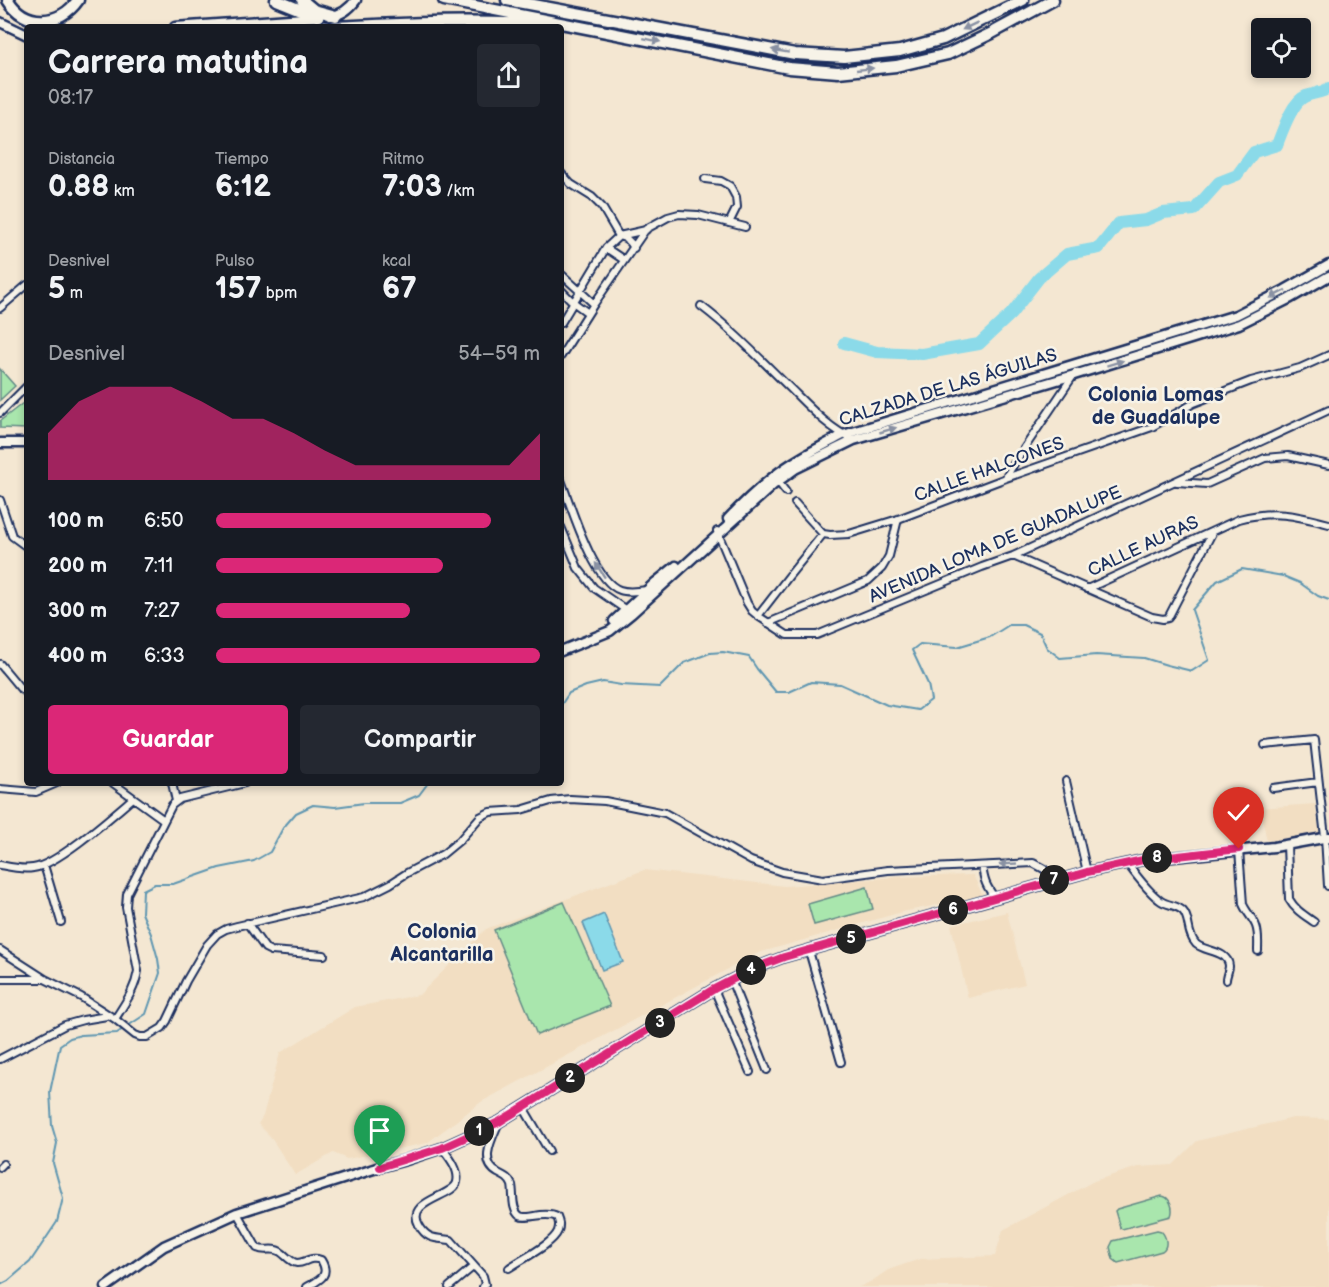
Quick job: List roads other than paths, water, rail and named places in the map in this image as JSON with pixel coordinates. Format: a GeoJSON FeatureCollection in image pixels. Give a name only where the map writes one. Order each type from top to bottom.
{"type":"FeatureCollection","features":[{"type":"Feature","properties":{"kind":"highway"},"geometry":{"type":"LineString","coordinates":[[8,0],[18,13],[43,20],[60,17],[78,0]]}},
{"type":"Feature","properties":{"kind":"highway"},"geometry":{"type":"LineString","coordinates":[[276,0],[318,17]]}},
{"type":"Feature","properties":{"kind":"highway"},"geometry":{"type":"LineString","coordinates":[[302,0],[314,10],[335,21],[534,24]]}},
{"type":"Feature","properties":{"kind":"highway"},"geometry":{"type":"LineString","coordinates":[[444,0],[789,68],[838,72],[896,66],[948,54],[1053,0]]}},
{"type":"Feature","properties":{"kind":"highway"},"geometry":{"type":"LineString","coordinates":[[507,0],[795,54],[844,57],[900,51],[943,39],[1023,0]]}},
{"type":"Feature","properties":{"kind":"highway"},"geometry":{"type":"LineString","coordinates":[[541,0],[550,8]]}},
{"type":"Feature","properties":{"kind":"highway"},"geometry":{"type":"LineString","coordinates":[[564,26],[594,29]]}},
{"type":"Feature","properties":{"kind":"main road"},"geometry":{"type":"LineString","coordinates":[[218,24],[318,17],[335,21],[356,0]]}},
{"type":"Feature","properties":{"kind":"main road"},"geometry":{"type":"LineString","coordinates":[[0,13],[12,28]]}},
{"type":"Feature","properties":{"kind":"main road"},"geometry":{"type":"LineString","coordinates":[[0,22],[24,34]]}},
{"type":"Feature","properties":{"kind":"main road","name":"CALZADA DE LAS ÁGUILAS"},"geometry":{"type":"LineString","coordinates":[[564,650],[610,631],[718,532],[743,503],[808,454],[843,435],[1236,315],[1329,265]]}},
{"type":"Feature","properties":{"kind":"main road","name":"CALZADA DE LAS ÁGUILAS"},"geometry":{"type":"LineString","coordinates":[[776,479],[854,440],[1239,324],[1329,276]]}},
{"type":"Feature","properties":{"kind":"main road"},"geometry":{"type":"LineString","coordinates":[[0,443],[24,443]]}},
{"type":"Feature","properties":{"kind":"main road","name":"CALZADA DE LAS ÁGUILAS"},"geometry":{"type":"LineString","coordinates":[[592,637],[607,627],[656,582],[718,532]]}},
{"type":"Feature","properties":{"kind":"main road"},"geometry":{"type":"LineString","coordinates":[[106,1287],[164,1246],[241,1212],[442,1148],[499,1122],[714,989],[755,968],[784,957],[1053,881],[1127,863],[1287,845],[1327,837]]}},
{"type":"Feature","properties":{"kind":"street"},"geometry":{"type":"LineString","coordinates":[[564,176],[602,207],[619,236],[631,242],[633,248]]}},
{"type":"Feature","properties":{"kind":"street"},"geometry":{"type":"LineString","coordinates":[[705,179],[721,181],[730,186],[736,197],[737,207],[729,223]]}},
{"type":"Feature","properties":{"kind":"street"},"geometry":{"type":"LineString","coordinates":[[564,318],[606,248],[619,236],[646,230],[668,217],[679,214],[698,215],[745,226]]}},
{"type":"Feature","properties":{"kind":"street"},"geometry":{"type":"LineString","coordinates":[[564,351],[646,230]]}},
{"type":"Feature","properties":{"kind":"street"},"geometry":{"type":"LineString","coordinates":[[606,248],[624,260]]}},
{"type":"Feature","properties":{"kind":"street"},"geometry":{"type":"LineString","coordinates":[[564,277],[594,304]]}},
{"type":"Feature","properties":{"kind":"street"},"geometry":{"type":"LineString","coordinates":[[564,290],[572,284]]}},
{"type":"Feature","properties":{"kind":"street"},"geometry":{"type":"LineString","coordinates":[[0,308],[24,288]]}},
{"type":"Feature","properties":{"kind":"street"},"geometry":{"type":"LineString","coordinates":[[564,293],[588,313]]}},
{"type":"Feature","properties":{"kind":"street"},"geometry":{"type":"LineString","coordinates":[[701,306],[719,320],[817,414],[843,435],[854,440]]}},
{"type":"Feature","properties":{"kind":"street","name":"CALLE HALCONES"},"geometry":{"type":"LineString","coordinates":[[823,534],[849,534],[898,519],[1152,427],[1194,403],[1251,381],[1300,368],[1329,355]]}},
{"type":"Feature","properties":{"kind":"street"},"geometry":{"type":"LineString","coordinates":[[1006,478],[1079,364]]}},
{"type":"Feature","properties":{"kind":"street"},"geometry":{"type":"LineString","coordinates":[[0,413],[24,389]]}},
{"type":"Feature","properties":{"kind":"street","name":"AVENIDA LOMA DE GUADALUPE"},"geometry":{"type":"LineString","coordinates":[[718,532],[752,611],[787,635],[817,635],[1013,556],[1329,410]]}},
{"type":"Feature","properties":{"kind":"street"},"geometry":{"type":"LineString","coordinates":[[1174,482],[1207,484],[1265,458],[1288,456],[1329,465]]}},
{"type":"Feature","properties":{"kind":"street"},"geometry":{"type":"LineString","coordinates":[[776,479],[786,492]]}},
{"type":"Feature","properties":{"kind":"street"},"geometry":{"type":"LineString","coordinates":[[564,488],[596,566],[620,591]]}},
{"type":"Feature","properties":{"kind":"street"},"geometry":{"type":"LineString","coordinates":[[0,500],[12,536],[24,545]]}},
{"type":"Feature","properties":{"kind":"street"},"geometry":{"type":"LineString","coordinates":[[758,616],[823,534],[795,503]]}},
{"type":"Feature","properties":{"kind":"street","name":"CALLE AURAS"},"geometry":{"type":"LineString","coordinates":[[1087,589],[1239,519],[1256,514],[1281,513],[1329,524]]}},
{"type":"Feature","properties":{"kind":"street"},"geometry":{"type":"LineString","coordinates":[[768,623],[868,581],[882,568],[889,556],[898,519]]}},
{"type":"Feature","properties":{"kind":"street"},"geometry":{"type":"LineString","coordinates":[[1013,556],[1163,620],[1168,618],[1213,531]]}},
{"type":"Feature","properties":{"kind":"street"},"geometry":{"type":"LineString","coordinates":[[564,533],[578,568],[594,588],[626,610]]}},
{"type":"Feature","properties":{"kind":"street"},"geometry":{"type":"LineString","coordinates":[[610,600],[620,591],[649,590]]}},
{"type":"Feature","properties":{"kind":"street"},"geometry":{"type":"LineString","coordinates":[[0,664],[24,691]]}},
{"type":"Feature","properties":{"kind":"street"},"geometry":{"type":"LineString","coordinates":[[1265,745],[1314,740],[1327,837],[1328,886]]}},
{"type":"Feature","properties":{"kind":"street"},"geometry":{"type":"LineString","coordinates":[[1066,781],[1087,872]]}},
{"type":"Feature","properties":{"kind":"street"},"geometry":{"type":"LineString","coordinates":[[1273,789],[1318,782]]}},
{"type":"Feature","properties":{"kind":"street"},"geometry":{"type":"LineString","coordinates":[[0,789],[36,792],[50,786]]}},
{"type":"Feature","properties":{"kind":"street"},"geometry":{"type":"LineString","coordinates":[[117,786],[164,820]]}},
{"type":"Feature","properties":{"kind":"street"},"geometry":{"type":"LineString","coordinates":[[173,786],[176,801]]}},
{"type":"Feature","properties":{"kind":"street"},"geometry":{"type":"LineString","coordinates":[[113,1019],[131,994],[138,970],[126,907],[127,894],[176,801],[183,797],[229,786]]}},
{"type":"Feature","properties":{"kind":"street"},"geometry":{"type":"LineString","coordinates":[[0,865],[32,869],[44,865],[84,838],[133,798]]}},
{"type":"Feature","properties":{"kind":"street"},"geometry":{"type":"LineString","coordinates":[[0,950],[45,979],[81,997],[135,1035],[147,1038],[162,1028],[167,1021],[186,981],[207,945],[217,934],[247,923],[364,897],[443,854],[460,840],[480,816],[490,812],[521,810],[551,801],[570,799],[605,801],[665,813],[751,861],[782,872],[823,879],[888,870],[1033,863],[1044,868],[1053,881]]}},
{"type":"Feature","properties":{"kind":"street"},"geometry":{"type":"LineString","coordinates":[[1287,845],[1289,898],[1292,905],[1314,921]]}},
{"type":"Feature","properties":{"kind":"street"},"geometry":{"type":"LineString","coordinates":[[1239,849],[1244,904],[1256,926],[1258,951]]}},
{"type":"Feature","properties":{"kind":"street"},"geometry":{"type":"LineString","coordinates":[[1127,863],[1137,877],[1160,900],[1185,913],[1191,935],[1199,946],[1218,953],[1226,959],[1229,966],[1226,980]]}},
{"type":"Feature","properties":{"kind":"street"},"geometry":{"type":"LineString","coordinates":[[44,865],[61,922]]}},
{"type":"Feature","properties":{"kind":"street"},"geometry":{"type":"LineString","coordinates":[[982,866],[987,887],[995,898]]}},
{"type":"Feature","properties":{"kind":"street"},"geometry":{"type":"LineString","coordinates":[[247,923],[266,948],[271,951],[324,955]]}},
{"type":"Feature","properties":{"kind":"street"},"geometry":{"type":"LineString","coordinates":[[809,951],[841,1062]]}},
{"type":"Feature","properties":{"kind":"street"},"geometry":{"type":"LineString","coordinates":[[0,979],[45,979]]}},
{"type":"Feature","properties":{"kind":"street"},"geometry":{"type":"LineString","coordinates":[[731,980],[766,1070]]}},
{"type":"Feature","properties":{"kind":"street"},"geometry":{"type":"LineString","coordinates":[[714,989],[750,1072]]}},
{"type":"Feature","properties":{"kind":"street"},"geometry":{"type":"LineString","coordinates":[[0,1059],[64,1025],[83,1020],[113,1019]]}},
{"type":"Feature","properties":{"kind":"street"},"geometry":{"type":"LineString","coordinates":[[523,1107],[549,1151]]}},
{"type":"Feature","properties":{"kind":"street"},"geometry":{"type":"LineString","coordinates":[[499,1122],[488,1152],[488,1161],[491,1168],[509,1179],[517,1212],[520,1216],[525,1217],[552,1214],[560,1223],[558,1232],[551,1240],[509,1268]]}},
{"type":"Feature","properties":{"kind":"street"},"geometry":{"type":"LineString","coordinates":[[442,1148],[454,1166],[458,1178],[457,1184],[453,1189],[422,1206],[416,1216],[418,1224],[432,1238],[451,1240],[484,1280],[483,1287]]}},
{"type":"Feature","properties":{"kind":"street"},"geometry":{"type":"LineString","coordinates":[[241,1212],[257,1248],[265,1251],[278,1250],[298,1263],[312,1258],[321,1260],[325,1268],[324,1275],[307,1287]]}},
{"type":"Feature","properties":{"kind":"street"},"geometry":{"type":"LineString","coordinates":[[449,1287],[474,1266]]}},
{"type":"Feature","properties":{"kind":"water"},"geometry":{"type":"Polygon","coordinates":[[[604,914],[623,962],[602,970],[583,923],[604,914]]]}},
{"type":"Feature","properties":{"kind":"waterway"},"geometry":{"type":"LineString","coordinates":[[844,343],[877,352],[922,354],[979,344],[1011,314],[1039,278],[1067,254],[1099,248],[1119,223],[1146,220],[1163,213],[1194,210],[1219,182],[1237,175],[1254,152],[1277,145],[1288,118],[1301,99],[1329,88]]}},
{"type":"Feature","properties":{"kind":"waterway"},"geometry":{"type":"LineString","coordinates":[[564,700],[569,693],[603,682],[660,687],[684,663],[710,653],[723,652],[749,657],[776,692],[789,692],[811,682],[840,684],[887,705],[918,710],[931,700],[928,684],[912,650],[920,644],[957,647],[990,637],[1009,625],[1023,625],[1040,633],[1047,648],[1060,658],[1096,655],[1144,658],[1192,671],[1209,660],[1192,610],[1217,581],[1242,569],[1283,576],[1329,600]]}},
{"type":"Feature","properties":{"kind":"waterway"},"geometry":{"type":"LineString","coordinates":[[0,1285],[30,1262],[57,1222],[63,1198],[53,1163],[57,1143],[52,1126],[50,1092],[60,1045],[70,1038],[81,1035],[117,1033],[146,1014],[160,973],[151,934],[142,913],[143,890],[155,884],[173,884],[219,868],[254,861],[270,852],[283,828],[296,813],[313,805],[335,807],[364,803],[400,803],[419,795],[426,786]]}},
{"type":"Feature","properties":{"kind":"district","name":"Colonia Lomas de Guadalupe"},"geometry":{"type":"Point","coordinates":[1156,406]}},
{"type":"Feature","properties":{"kind":"district","name":"Colonia Alcantarilla"},"geometry":{"type":"Point","coordinates":[442,942]}}]}
